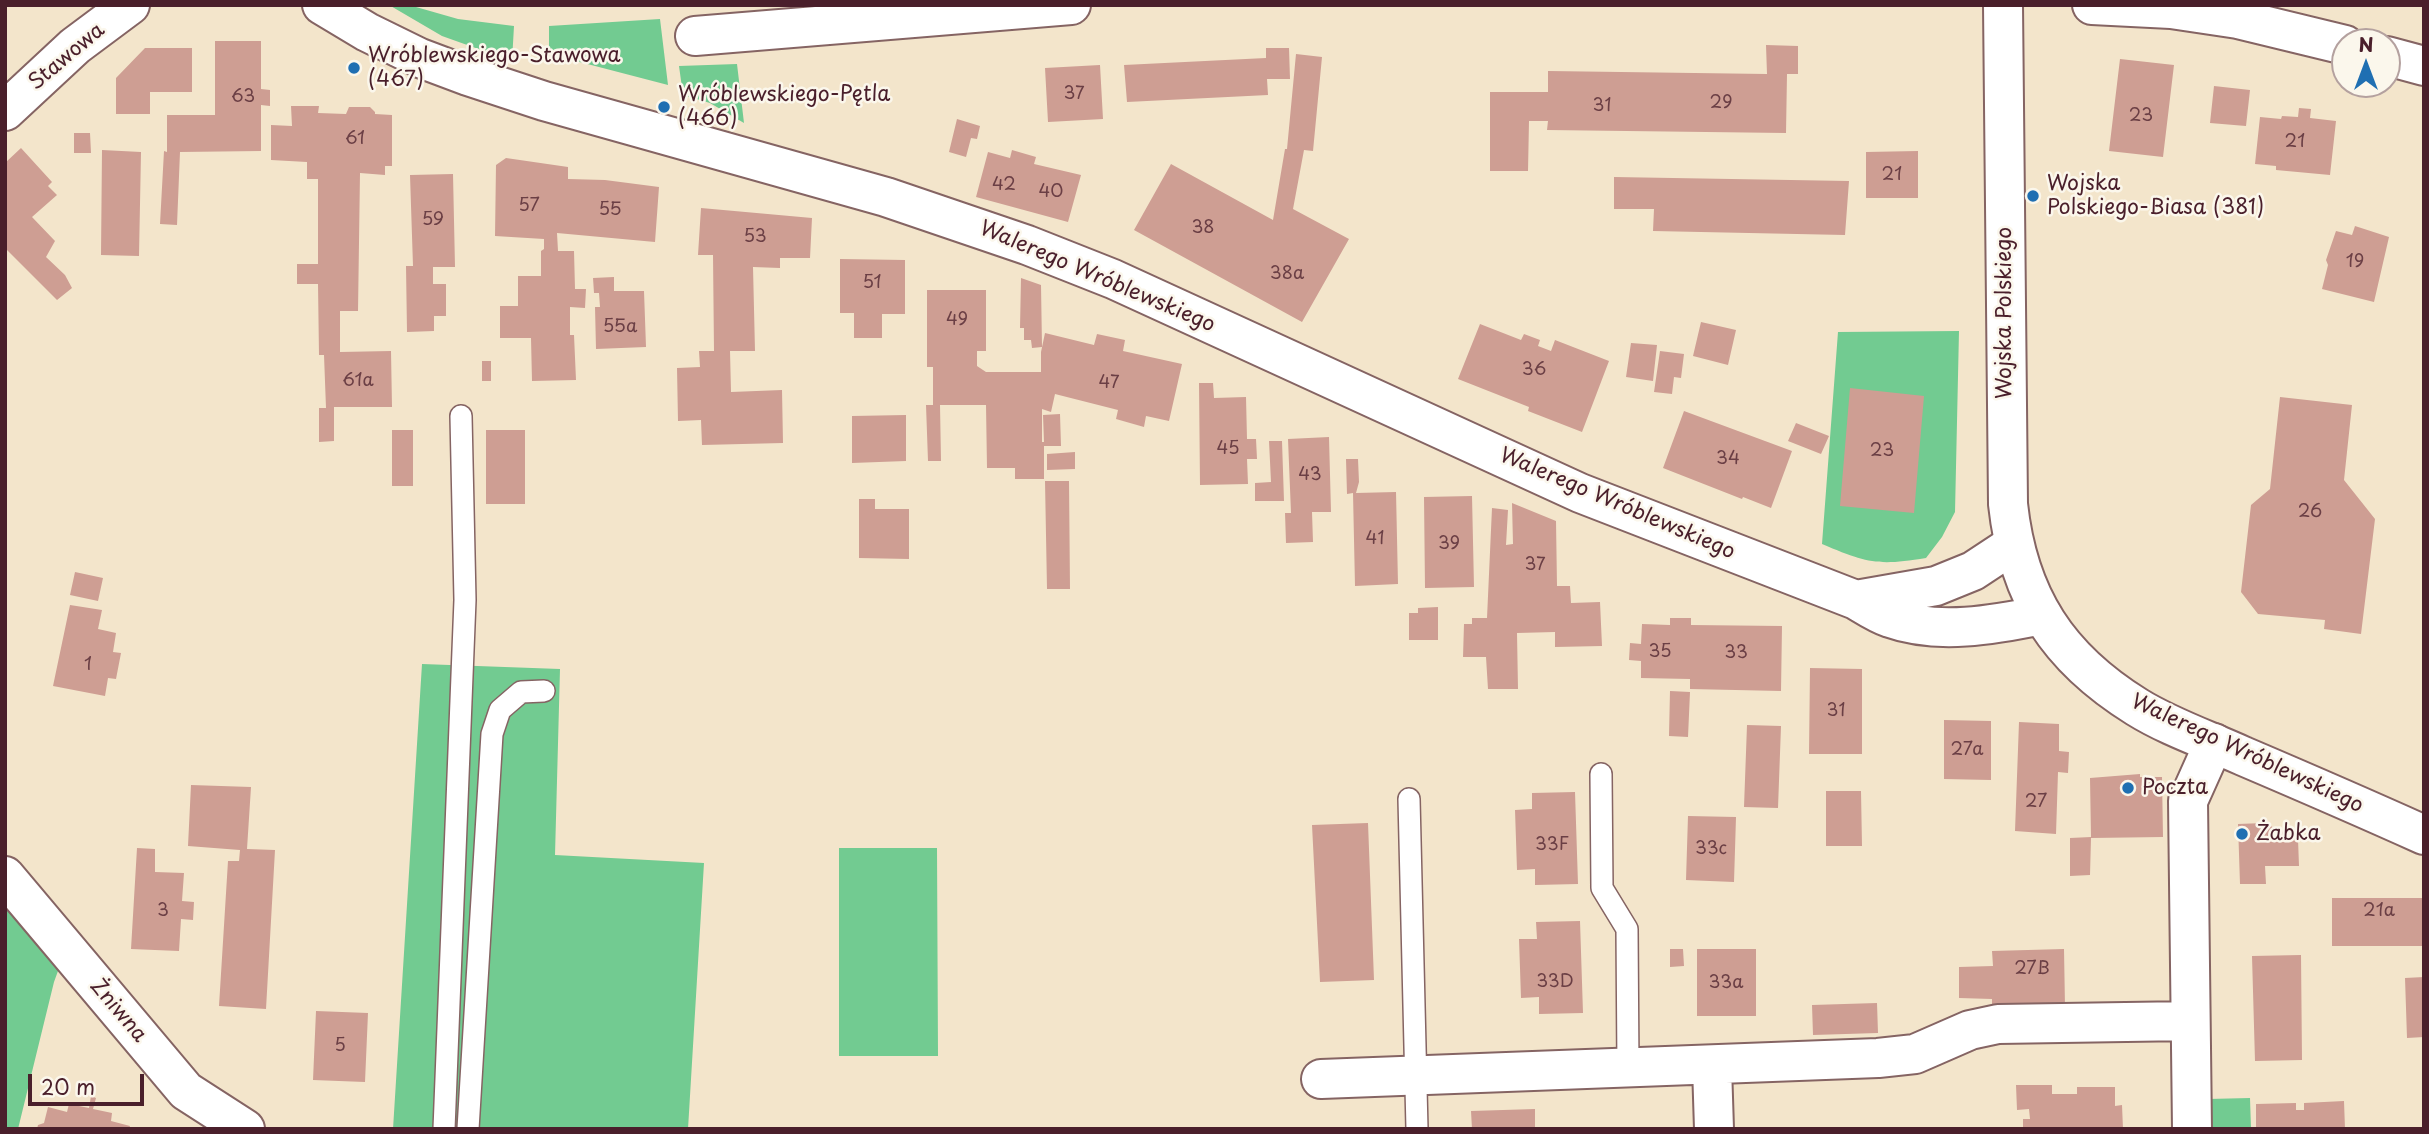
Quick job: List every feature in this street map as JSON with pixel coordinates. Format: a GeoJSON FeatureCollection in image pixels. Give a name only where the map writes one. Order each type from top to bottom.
{"type":"FeatureCollection","features":[{"type":"Feature","properties":{"kind":"street","name":"Stawowa"},"geometry":{"type":"LineString","coordinates":[[5,111],[75,46],[130,5]]}},
{"type":"Feature","properties":{"kind":"street","name":"Walerego Wróblewskiego"},"geometry":{"type":"LineString","coordinates":[[322,5],[367,32],[420,58],[468,76],[624,124],[886,197],[1027,245],[1113,279],[1580,493],[1856,600],[1889,618],[1931,627],[2013,621],[2042,615],[2072,655],[2092,674],[2138,708],[2424,835]]}},
{"type":"Feature","properties":{"kind":"street"},"geometry":{"type":"LineString","coordinates":[[695,36],[1071,5]]}},
{"type":"Feature","properties":{"kind":"street","name":"Wojska Polskiego"},"geometry":{"type":"LineString","coordinates":[[2003,5],[2008,505],[2014,544],[2027,590],[2042,615]]}},
{"type":"Feature","properties":{"kind":"street"},"geometry":{"type":"LineString","coordinates":[[2092,5],[2171,9],[2238,19],[2331,42]]}},
{"type":"Feature","properties":{"kind":"street"},"geometry":{"type":"LineString","coordinates":[[2401,60],[2424,66]]}},
{"type":"Feature","properties":{"kind":"street"},"geometry":{"type":"LineString","coordinates":[[1856,600],[1936,586],[1973,571],[2014,544]]}},
{"type":"Feature","properties":{"kind":"street"},"geometry":{"type":"LineString","coordinates":[[2192,1129],[2188,801],[2214,743]]}},
{"type":"Feature","properties":{"kind":"street","name":"Żniwna"},"geometry":{"type":"LineString","coordinates":[[5,876],[186,1090],[245,1129]]}},
{"type":"Feature","properties":{"kind":"street"},"geometry":{"type":"LineString","coordinates":[[1321,1079],[1878,1058],[1915,1054],[1970,1030],[1998,1024],[2190,1021]]}},
{"type":"Feature","properties":{"kind":"street"},"geometry":{"type":"LineString","coordinates":[[1712,1066],[1714,1129]]}},
{"type":"Feature","properties":{"kind":"lane"},"geometry":{"type":"LineString","coordinates":[[444,1129],[465,600],[461,416]]}},
{"type":"Feature","properties":{"kind":"lane"},"geometry":{"type":"LineString","coordinates":[[468,1129],[492,734],[500,710],[521,692],[544,691]]}},
{"type":"Feature","properties":{"kind":"lane"},"geometry":{"type":"LineString","coordinates":[[1601,774],[1602,888],[1627,929],[1628,1069]]}},
{"type":"Feature","properties":{"kind":"lane"},"geometry":{"type":"LineString","coordinates":[[1409,799],[1418,1129]]}},
{"type":"Feature","properties":{"kind":"green space"},"geometry":{"type":"Polygon","coordinates":[[[389,5],[409,5],[458,19],[514,26],[512,61],[442,36],[389,5]]]}},
{"type":"Feature","properties":{"kind":"green space"},"geometry":{"type":"Polygon","coordinates":[[[660,19],[668,85],[549,54],[549,26],[660,19]]]}},
{"type":"Feature","properties":{"kind":"green space"},"geometry":{"type":"Polygon","coordinates":[[[737,64],[744,123],[710,103],[683,95],[679,66],[737,64]]]}},
{"type":"Feature","properties":{"kind":"green space"},"geometry":{"type":"Polygon","coordinates":[[[1959,331],[1955,512],[1942,537],[1926,558],[1895,562],[1862,559],[1822,544],[1838,332],[1959,331]]]}},
{"type":"Feature","properties":{"kind":"green space"},"geometry":{"type":"Polygon","coordinates":[[[422,664],[560,669],[555,855],[704,863],[688,1129],[393,1129],[422,664]]]}},
{"type":"Feature","properties":{"kind":"green space"},"geometry":{"type":"Polygon","coordinates":[[[839,848],[937,848],[938,1056],[839,1056],[839,848]]]}},
{"type":"Feature","properties":{"kind":"green space"},"geometry":{"type":"Polygon","coordinates":[[[5,876],[66,949],[54,982],[18,1129],[5,1129],[5,876]]]}},
{"type":"Feature","properties":{"kind":"green space"},"geometry":{"type":"Polygon","coordinates":[[[2250,1098],[2251,1129],[2208,1129],[2208,1099],[2250,1098]]]}},
{"type":"Feature","properties":{"kind":"building"},"geometry":{"type":"Polygon","coordinates":[[[215,41],[261,41],[261,89],[270,90],[270,106],[261,105],[261,151],[180,152],[177,225],[160,224],[164,151],[167,152],[167,115],[215,115],[215,41]]]}},
{"type":"Feature","properties":{"kind":"building"},"geometry":{"type":"Polygon","coordinates":[[[1766,45],[1798,46],[1798,74],[1787,74],[1786,133],[1547,130],[1548,121],[1529,121],[1528,171],[1490,171],[1490,92],[1548,92],[1548,71],[1767,74],[1766,45]]]}},
{"type":"Feature","properties":{"kind":"building"},"geometry":{"type":"Polygon","coordinates":[[[145,48],[192,48],[192,92],[150,92],[150,114],[116,114],[116,78],[145,48]]]}},
{"type":"Feature","properties":{"kind":"building"},"geometry":{"type":"Polygon","coordinates":[[[1266,48],[1289,48],[1290,79],[1267,79],[1268,95],[1127,102],[1124,65],[1266,58],[1266,48]]]}},
{"type":"Feature","properties":{"kind":"building"},"geometry":{"type":"Polygon","coordinates":[[[1296,54],[1322,57],[1313,151],[1304,150],[1293,209],[1349,239],[1302,322],[1134,230],[1171,164],[1273,220],[1287,149],[1296,54]]]}},
{"type":"Feature","properties":{"kind":"building"},"geometry":{"type":"Polygon","coordinates":[[[2120,59],[2174,65],[2163,157],[2109,151],[2120,59]]]}},
{"type":"Feature","properties":{"kind":"building"},"geometry":{"type":"Polygon","coordinates":[[[1100,65],[1103,119],[1048,122],[1045,68],[1100,65]]]}},
{"type":"Feature","properties":{"kind":"building"},"geometry":{"type":"Polygon","coordinates":[[[2214,86],[2250,90],[2246,126],[2210,123],[2214,86]]]}},
{"type":"Feature","properties":{"kind":"building"},"geometry":{"type":"Polygon","coordinates":[[[291,106],[319,106],[318,113],[346,114],[349,107],[370,107],[375,114],[392,115],[392,166],[385,166],[385,175],[360,173],[358,311],[340,311],[340,352],[391,351],[392,407],[334,407],[334,441],[319,442],[319,408],[326,408],[324,355],[319,355],[318,284],[297,284],[297,264],[318,264],[318,179],[307,179],[307,162],[271,160],[271,125],[292,126],[291,106]]]}},
{"type":"Feature","properties":{"kind":"building"},"geometry":{"type":"Polygon","coordinates":[[[2299,108],[2311,109],[2310,118],[2336,121],[2330,175],[2276,170],[2276,166],[2255,164],[2260,117],[2298,117],[2299,108]]]}},
{"type":"Feature","properties":{"kind":"building"},"geometry":{"type":"Polygon","coordinates":[[[957,119],[980,126],[977,139],[971,138],[966,157],[949,152],[957,119]]]}},
{"type":"Feature","properties":{"kind":"building"},"geometry":{"type":"Polygon","coordinates":[[[74,133],[90,133],[91,153],[74,153],[74,133]]]}},
{"type":"Feature","properties":{"kind":"building"},"geometry":{"type":"Polygon","coordinates":[[[21,148],[52,182],[48,186],[57,195],[32,217],[55,241],[46,257],[65,275],[72,288],[57,300],[5,248],[5,163],[21,148]]]}},
{"type":"Feature","properties":{"kind":"building"},"geometry":{"type":"Polygon","coordinates":[[[102,150],[141,152],[139,256],[101,255],[102,150]]]}},
{"type":"Feature","properties":{"kind":"building"},"geometry":{"type":"Polygon","coordinates":[[[1012,150],[1036,157],[1034,164],[1081,175],[1068,222],[976,197],[988,152],[1010,158],[1012,150]]]}},
{"type":"Feature","properties":{"kind":"building"},"geometry":{"type":"Polygon","coordinates":[[[1918,151],[1918,198],[1866,198],[1866,152],[1918,151]]]}},
{"type":"Feature","properties":{"kind":"building"},"geometry":{"type":"Polygon","coordinates":[[[506,158],[568,167],[568,179],[605,180],[659,187],[655,242],[557,233],[558,251],[574,251],[575,289],[586,289],[585,308],[570,307],[570,335],[574,335],[576,380],[532,381],[531,338],[500,338],[500,306],[518,306],[518,276],[541,276],[541,251],[544,249],[544,239],[495,236],[496,165],[506,158]]]}},
{"type":"Feature","properties":{"kind":"building"},"geometry":{"type":"Polygon","coordinates":[[[453,174],[455,267],[433,267],[433,284],[446,284],[446,316],[434,316],[434,331],[407,332],[406,266],[413,266],[410,175],[453,174]]]}},
{"type":"Feature","properties":{"kind":"building"},"geometry":{"type":"Polygon","coordinates":[[[1614,177],[1849,181],[1845,235],[1653,231],[1654,209],[1614,209],[1614,177]]]}},
{"type":"Feature","properties":{"kind":"building"},"geometry":{"type":"Polygon","coordinates":[[[701,208],[812,218],[810,258],[780,258],[780,268],[753,267],[755,351],[730,351],[731,392],[782,390],[783,443],[702,445],[701,420],[678,421],[677,368],[700,367],[699,351],[714,351],[713,255],[698,255],[701,208]]]}},
{"type":"Feature","properties":{"kind":"building"},"geometry":{"type":"Polygon","coordinates":[[[2355,226],[2389,237],[2374,302],[2322,289],[2328,265],[2326,260],[2336,231],[2352,235],[2355,226]]]}},
{"type":"Feature","properties":{"kind":"building"},"geometry":{"type":"Polygon","coordinates":[[[840,259],[905,260],[905,314],[882,314],[882,338],[854,338],[854,313],[840,313],[840,259]]]}},
{"type":"Feature","properties":{"kind":"building"},"geometry":{"type":"Polygon","coordinates":[[[614,277],[614,291],[644,291],[646,347],[596,349],[595,307],[600,307],[599,293],[594,293],[593,278],[614,277]]]}},
{"type":"Feature","properties":{"kind":"building"},"geometry":{"type":"Polygon","coordinates":[[[1021,278],[1041,285],[1042,347],[1032,348],[1031,340],[1024,340],[1024,328],[1020,328],[1021,278]]]}},
{"type":"Feature","properties":{"kind":"building"},"geometry":{"type":"Polygon","coordinates":[[[927,290],[986,290],[986,351],[977,351],[977,366],[986,372],[1041,372],[1045,333],[1094,345],[1097,334],[1125,340],[1123,351],[1182,364],[1169,421],[1146,416],[1144,427],[1116,419],[1118,410],[1055,394],[1051,412],[1042,409],[1042,442],[1043,415],[1060,414],[1061,446],[1044,446],[1044,479],[1015,479],[1015,468],[987,468],[986,405],[940,405],[941,461],[928,461],[926,405],[933,405],[933,367],[927,367],[927,290]]]}},
{"type":"Feature","properties":{"kind":"building"},"geometry":{"type":"Polygon","coordinates":[[[1701,322],[1736,330],[1728,365],[1693,356],[1701,322]]]}},
{"type":"Feature","properties":{"kind":"building"},"geometry":{"type":"Polygon","coordinates":[[[1480,324],[1521,340],[1524,334],[1540,340],[1538,346],[1551,351],[1555,340],[1609,361],[1582,432],[1528,411],[1529,407],[1458,379],[1480,324]]]}},
{"type":"Feature","properties":{"kind":"building"},"geometry":{"type":"Polygon","coordinates":[[[1631,343],[1657,345],[1653,381],[1626,377],[1631,343]]]}},
{"type":"Feature","properties":{"kind":"building"},"geometry":{"type":"Polygon","coordinates":[[[1660,351],[1684,354],[1681,378],[1674,377],[1672,394],[1654,392],[1660,351]]]}},
{"type":"Feature","properties":{"kind":"building"},"geometry":{"type":"Polygon","coordinates":[[[482,361],[491,361],[491,381],[482,381],[482,361]]]}},
{"type":"Feature","properties":{"kind":"building"},"geometry":{"type":"Polygon","coordinates":[[[1199,383],[1213,383],[1214,398],[1246,397],[1247,439],[1256,439],[1257,459],[1247,459],[1248,484],[1200,485],[1199,383]]]}},
{"type":"Feature","properties":{"kind":"building"},"geometry":{"type":"Polygon","coordinates":[[[1850,388],[1924,396],[1914,513],[1840,506],[1850,388]]]}},
{"type":"Feature","properties":{"kind":"building"},"geometry":{"type":"Polygon","coordinates":[[[2280,397],[2352,405],[2344,480],[2375,519],[2361,634],[2324,629],[2325,620],[2258,614],[2241,592],[2251,505],[2270,489],[2280,397]]]}},
{"type":"Feature","properties":{"kind":"building"},"geometry":{"type":"Polygon","coordinates":[[[1684,411],[1792,451],[1771,508],[1663,468],[1684,411]]]}},
{"type":"Feature","properties":{"kind":"building"},"geometry":{"type":"Polygon","coordinates":[[[906,415],[906,461],[852,463],[852,416],[906,415]]]}},
{"type":"Feature","properties":{"kind":"building"},"geometry":{"type":"Polygon","coordinates":[[[1796,423],[1829,436],[1821,454],[1788,441],[1796,423]]]}},
{"type":"Feature","properties":{"kind":"building"},"geometry":{"type":"Polygon","coordinates":[[[392,430],[413,430],[413,486],[392,486],[392,430]]]}},
{"type":"Feature","properties":{"kind":"building"},"geometry":{"type":"Polygon","coordinates":[[[486,430],[525,430],[525,504],[486,504],[486,430]]]}},
{"type":"Feature","properties":{"kind":"building"},"geometry":{"type":"Polygon","coordinates":[[[1329,437],[1331,512],[1312,512],[1313,542],[1286,543],[1285,513],[1291,513],[1288,439],[1329,437]]]}},
{"type":"Feature","properties":{"kind":"building"},"geometry":{"type":"Polygon","coordinates":[[[1269,441],[1282,441],[1284,501],[1255,501],[1255,483],[1271,482],[1269,441]]]}},
{"type":"Feature","properties":{"kind":"building"},"geometry":{"type":"Polygon","coordinates":[[[1075,452],[1075,469],[1047,470],[1047,454],[1075,452]]]}},
{"type":"Feature","properties":{"kind":"building"},"geometry":{"type":"Polygon","coordinates":[[[1346,459],[1358,459],[1359,482],[1356,493],[1396,492],[1398,584],[1355,586],[1353,493],[1347,494],[1346,459]]]}},
{"type":"Feature","properties":{"kind":"building"},"geometry":{"type":"Polygon","coordinates":[[[1045,481],[1069,481],[1070,589],[1047,589],[1045,481]]]}},
{"type":"Feature","properties":{"kind":"building"},"geometry":{"type":"Polygon","coordinates":[[[1472,496],[1474,587],[1425,588],[1424,497],[1472,496]]]}},
{"type":"Feature","properties":{"kind":"building"},"geometry":{"type":"Polygon","coordinates":[[[859,499],[875,499],[875,509],[909,509],[909,559],[859,558],[859,499]]]}},
{"type":"Feature","properties":{"kind":"building"},"geometry":{"type":"Polygon","coordinates":[[[1512,503],[1556,521],[1557,586],[1570,586],[1571,603],[1600,602],[1602,646],[1555,647],[1555,632],[1517,633],[1518,689],[1488,689],[1486,657],[1463,657],[1464,624],[1472,624],[1472,618],[1487,618],[1492,508],[1508,510],[1506,545],[1513,544],[1512,503]]]}},
{"type":"Feature","properties":{"kind":"building"},"geometry":{"type":"Polygon","coordinates":[[[75,572],[103,578],[98,601],[70,595],[75,572]]]}},
{"type":"Feature","properties":{"kind":"building"},"geometry":{"type":"Polygon","coordinates":[[[70,605],[102,610],[98,629],[116,633],[113,652],[121,653],[116,679],[108,678],[105,696],[53,686],[70,605]]]}},
{"type":"Feature","properties":{"kind":"building"},"geometry":{"type":"Polygon","coordinates":[[[1438,607],[1438,640],[1409,640],[1409,613],[1418,613],[1418,608],[1438,607]]]}},
{"type":"Feature","properties":{"kind":"building"},"geometry":{"type":"Polygon","coordinates":[[[1670,618],[1691,618],[1691,625],[1782,626],[1781,691],[1690,689],[1690,679],[1641,678],[1641,661],[1629,660],[1630,643],[1641,644],[1642,624],[1670,625],[1670,618]]]}},
{"type":"Feature","properties":{"kind":"building"},"geometry":{"type":"Polygon","coordinates":[[[1810,668],[1862,669],[1862,754],[1809,754],[1810,668]]]}},
{"type":"Feature","properties":{"kind":"building"},"geometry":{"type":"Polygon","coordinates":[[[1670,691],[1690,692],[1688,737],[1669,736],[1670,691]]]}},
{"type":"Feature","properties":{"kind":"building"},"geometry":{"type":"Polygon","coordinates":[[[1944,720],[1991,721],[1991,780],[1944,779],[1944,720]]]}},
{"type":"Feature","properties":{"kind":"building"},"geometry":{"type":"Polygon","coordinates":[[[2019,722],[2059,724],[2059,751],[2069,752],[2068,773],[2058,772],[2056,834],[2015,831],[2019,722]]]}},
{"type":"Feature","properties":{"kind":"building"},"geometry":{"type":"Polygon","coordinates":[[[1747,725],[1781,726],[1778,808],[1744,807],[1747,725]]]}},
{"type":"Feature","properties":{"kind":"building"},"geometry":{"type":"Polygon","coordinates":[[[2140,774],[2140,777],[2162,777],[2163,837],[2091,838],[2090,875],[2070,876],[2070,838],[2091,837],[2090,778],[2140,774]]]}},
{"type":"Feature","properties":{"kind":"building"},"geometry":{"type":"Polygon","coordinates":[[[191,785],[251,787],[247,849],[275,850],[266,1009],[219,1006],[228,861],[239,861],[240,850],[188,846],[191,785]]]}},
{"type":"Feature","properties":{"kind":"building"},"geometry":{"type":"Polygon","coordinates":[[[1826,791],[1861,791],[1862,846],[1826,846],[1826,791]]]}},
{"type":"Feature","properties":{"kind":"building"},"geometry":{"type":"Polygon","coordinates":[[[1575,792],[1578,884],[1535,885],[1535,869],[1517,870],[1515,810],[1532,809],[1532,793],[1575,792]]]}},
{"type":"Feature","properties":{"kind":"building"},"geometry":{"type":"Polygon","coordinates":[[[1688,816],[1736,817],[1734,882],[1686,880],[1688,816]]]}},
{"type":"Feature","properties":{"kind":"building"},"geometry":{"type":"Polygon","coordinates":[[[1368,823],[1374,980],[1320,982],[1312,825],[1368,823]]]}},
{"type":"Feature","properties":{"kind":"building"},"geometry":{"type":"Polygon","coordinates":[[[2264,823],[2298,839],[2299,866],[2265,866],[2266,884],[2240,884],[2238,824],[2264,823]]]}},
{"type":"Feature","properties":{"kind":"building"},"geometry":{"type":"Polygon","coordinates":[[[137,848],[155,849],[155,872],[184,873],[182,901],[194,902],[193,920],[181,919],[179,951],[131,949],[137,848]]]}},
{"type":"Feature","properties":{"kind":"building"},"geometry":{"type":"Polygon","coordinates":[[[2332,898],[2424,898],[2424,946],[2332,946],[2332,898]]]}},
{"type":"Feature","properties":{"kind":"building"},"geometry":{"type":"Polygon","coordinates":[[[1580,921],[1583,1013],[1539,1014],[1539,997],[1521,998],[1519,939],[1537,939],[1536,922],[1580,921]]]}},
{"type":"Feature","properties":{"kind":"building"},"geometry":{"type":"Polygon","coordinates":[[[1670,949],[1683,949],[1684,966],[1670,967],[1670,949]]]}},
{"type":"Feature","properties":{"kind":"building"},"geometry":{"type":"Polygon","coordinates":[[[1697,949],[1756,949],[1756,1016],[1697,1016],[1697,949]]]}},
{"type":"Feature","properties":{"kind":"building"},"geometry":{"type":"Polygon","coordinates":[[[2064,949],[2065,1007],[1992,1009],[1992,999],[1959,998],[1959,967],[1993,966],[1992,951],[2064,949]]]}},
{"type":"Feature","properties":{"kind":"building"},"geometry":{"type":"Polygon","coordinates":[[[2301,955],[2302,1060],[2255,1061],[2252,956],[2301,955]]]}},
{"type":"Feature","properties":{"kind":"building"},"geometry":{"type":"Polygon","coordinates":[[[2424,977],[2424,1037],[2407,1038],[2405,978],[2424,977]]]}},
{"type":"Feature","properties":{"kind":"building"},"geometry":{"type":"Polygon","coordinates":[[[1877,1003],[1878,1033],[1813,1035],[1812,1005],[1877,1003]]]}},
{"type":"Feature","properties":{"kind":"building"},"geometry":{"type":"Polygon","coordinates":[[[316,1011],[368,1013],[365,1082],[313,1080],[316,1011]]]}},
{"type":"Feature","properties":{"kind":"building"},"geometry":{"type":"Polygon","coordinates":[[[2016,1085],[2052,1085],[2052,1094],[2077,1094],[2077,1087],[2115,1087],[2115,1106],[2122,1105],[2123,1129],[2023,1129],[2023,1119],[2030,1119],[2029,1109],[2017,1110],[2016,1085]]]}},
{"type":"Feature","properties":{"kind":"building"},"geometry":{"type":"Polygon","coordinates":[[[91,1096],[96,1098],[93,1109],[112,1113],[111,1121],[130,1126],[129,1129],[37,1129],[38,1125],[44,1123],[48,1107],[67,1112],[69,1104],[89,1108],[91,1096]]]}},
{"type":"Feature","properties":{"kind":"building"},"geometry":{"type":"Polygon","coordinates":[[[2344,1101],[2345,1129],[2256,1129],[2256,1104],[2296,1103],[2296,1110],[2304,1110],[2304,1103],[2344,1101]]]}},
{"type":"Feature","properties":{"kind":"building"},"geometry":{"type":"Polygon","coordinates":[[[1535,1109],[1535,1129],[1472,1129],[1471,1111],[1535,1109]]]}},
{"type":"Feature","properties":{"kind":"place","name":"Wróblewskiego-Stawowa (467)"},"geometry":{"type":"Point","coordinates":[354,68]}},
{"type":"Feature","properties":{"kind":"place","name":"Wróblewskiego-Pętla (466)"},"geometry":{"type":"Point","coordinates":[664,107]}},
{"type":"Feature","properties":{"kind":"place","name":"Wojska Polskiego-Biasa (381)"},"geometry":{"type":"Point","coordinates":[2033,196]}},
{"type":"Feature","properties":{"kind":"place","name":"Poczta"},"geometry":{"type":"Point","coordinates":[2128,788]}},
{"type":"Feature","properties":{"kind":"place","name":"Żabka"},"geometry":{"type":"Point","coordinates":[2242,834]}}]}
